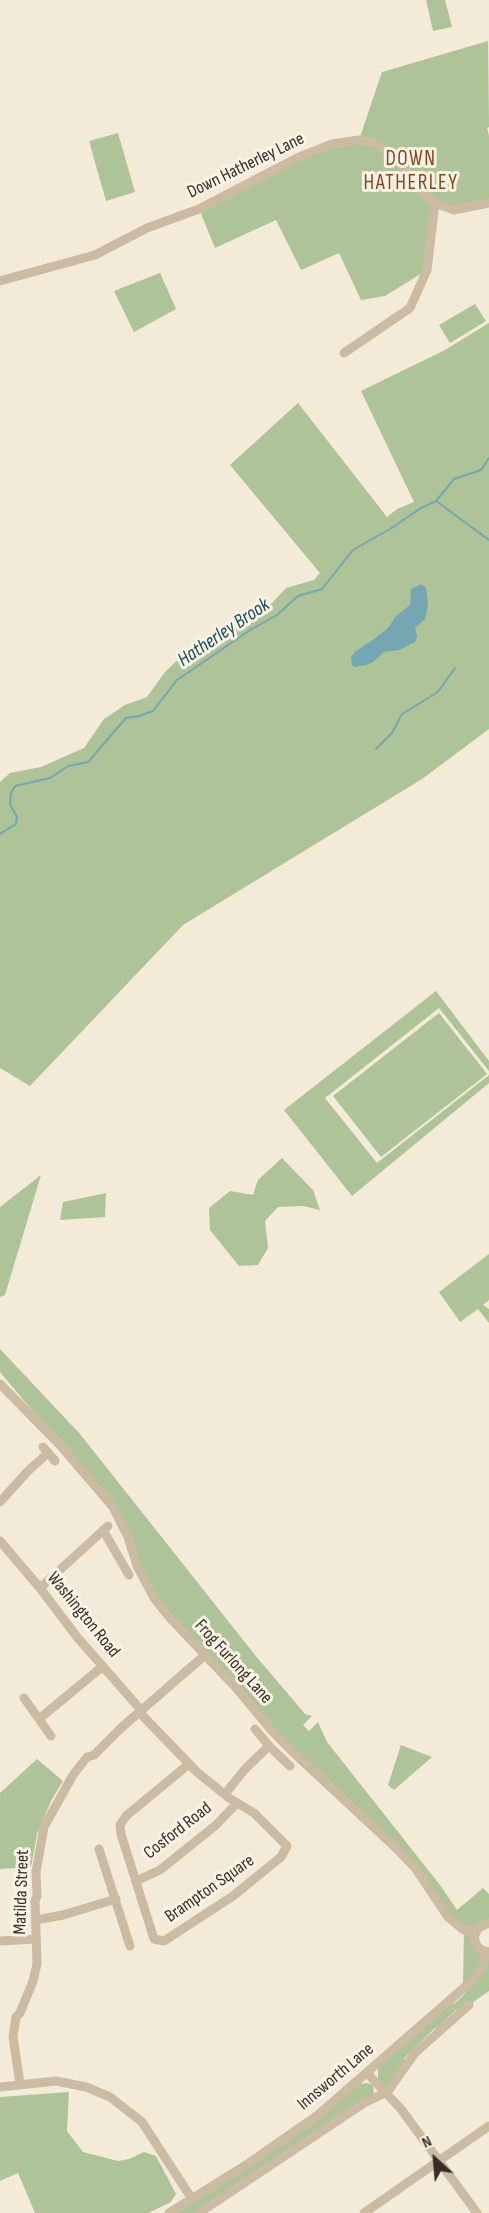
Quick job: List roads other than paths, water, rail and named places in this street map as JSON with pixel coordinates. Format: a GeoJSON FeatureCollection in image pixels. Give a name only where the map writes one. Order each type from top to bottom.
{"type":"FeatureCollection","features":[{"type":"Feature","properties":{"kind":"street","name":"Down Hatherley Lane"},"geometry":{"type":"LineString","coordinates":[[0,281],[95,255],[147,228],[199,209],[297,158],[332,144],[359,140],[374,142],[392,152],[423,193],[435,203]]}},
{"type":"Feature","properties":{"kind":"street"},"geometry":{"type":"LineString","coordinates":[[344,353],[410,308],[427,270],[435,203],[454,210],[489,203]]}},
{"type":"Feature","properties":{"kind":"street","name":"Frog Furlong Lane"},"geometry":{"type":"LineString","coordinates":[[0,1384],[61,1446],[112,1507],[128,1537],[137,1566],[154,1598],[297,1756],[416,1869],[448,1917],[464,1930],[476,1930]]}},
{"type":"Feature","properties":{"kind":"street"},"geometry":{"type":"LineString","coordinates":[[0,1502],[28,1471],[49,1454]]}},
{"type":"Feature","properties":{"kind":"street"},"geometry":{"type":"LineString","coordinates":[[40,1588],[105,1528],[129,1575]]}},
{"type":"Feature","properties":{"kind":"street","name":"Washington Road"},"geometry":{"type":"LineString","coordinates":[[0,1541],[140,1711]]}},
{"type":"Feature","properties":{"kind":"street","name":"Matilda Street"},"geometry":{"type":"LineString","coordinates":[[20,2084],[14,2037],[16,2017],[20,2013],[37,1964],[35,1901],[38,1852],[49,1817],[73,1775],[87,1757],[93,1755],[205,1655]]}},
{"type":"Feature","properties":{"kind":"street"},"geometry":{"type":"LineString","coordinates":[[39,1719],[103,1666]]}},
{"type":"Feature","properties":{"kind":"street"},"geometry":{"type":"LineString","coordinates":[[24,1698],[51,1736]]}},
{"type":"Feature","properties":{"kind":"street","name":"Brampton Square"},"geometry":{"type":"LineString","coordinates":[[140,1711],[189,1764],[225,1794],[254,1813],[287,1846],[281,1857],[233,1896],[164,1941],[154,1939],[120,1825],[126,1816],[189,1764]]}},
{"type":"Feature","properties":{"kind":"street"},"geometry":{"type":"LineString","coordinates":[[255,1729],[290,1766]]}},
{"type":"Feature","properties":{"kind":"street"},"geometry":{"type":"LineString","coordinates":[[225,1794],[245,1769],[269,1746]]}},
{"type":"Feature","properties":{"kind":"street","name":"Cosford Road"},"geometry":{"type":"LineString","coordinates":[[136,1881],[160,1870],[216,1825],[237,1803]]}},
{"type":"Feature","properties":{"kind":"street"},"geometry":{"type":"LineString","coordinates":[[99,1849],[117,1899],[130,1946]]}},
{"type":"Feature","properties":{"kind":"street"},"geometry":{"type":"LineString","coordinates":[[36,1920],[63,1916],[117,1899]]}},
{"type":"Feature","properties":{"kind":"street"},"geometry":{"type":"LineString","coordinates":[[487,1952],[481,1950],[475,1942],[476,1930],[489,1923]]}},
{"type":"Feature","properties":{"kind":"street"},"geometry":{"type":"LineString","coordinates":[[0,1941],[36,1939]]}},
{"type":"Feature","properties":{"kind":"street","name":"Innsworth Lane"},"geometry":{"type":"LineString","coordinates":[[169,2213],[318,2115],[474,1978],[484,1964],[487,1952]]}},
{"type":"Feature","properties":{"kind":"street","name":"Innsworth Lane"},"geometry":{"type":"LineString","coordinates":[[200,2213],[364,2103],[385,2093],[415,2053],[469,2005]]}},
{"type":"Feature","properties":{"kind":"street"},"geometry":{"type":"LineString","coordinates":[[367,2073],[401,2109],[477,2213]]}},
{"type":"Feature","properties":{"kind":"street"},"geometry":{"type":"LineString","coordinates":[[0,2086],[56,2081],[75,2084],[99,2091],[124,2106],[149,2130],[188,2202],[191,2213]]}},
{"type":"Feature","properties":{"kind":"street"},"geometry":{"type":"LineString","coordinates":[[364,2213],[489,2126]]}},
{"type":"Feature","properties":{"kind":"water"},"geometry":{"type":"Polygon","coordinates":[[[421,584],[426,588],[428,604],[425,619],[415,628],[417,636],[415,642],[399,650],[384,652],[366,665],[355,667],[352,665],[351,657],[356,651],[389,627],[395,617],[410,605],[411,589],[421,584]]]}},
{"type":"Feature","properties":{"kind":"waterway","name":"Hatherley Brook"},"geometry":{"type":"LineString","coordinates":[[0,834],[16,824],[17,817],[10,804],[11,793],[15,786],[50,778],[68,766],[88,762],[126,718],[153,711],[177,680],[250,630],[277,615],[298,596],[322,589],[353,550],[436,501],[454,479],[481,470],[489,458]]}},
{"type":"Feature","properties":{"kind":"waterway"},"geometry":{"type":"LineString","coordinates":[[436,501],[489,540]]}},
{"type":"Feature","properties":{"kind":"waterway"},"geometry":{"type":"LineString","coordinates":[[376,749],[392,733],[402,714],[438,692],[455,668]]}},
{"type":"Feature","properties":{"kind":"district","name":"DOWN HATHERLEY"},"geometry":{"type":"Point","coordinates":[411,172]}}]}
